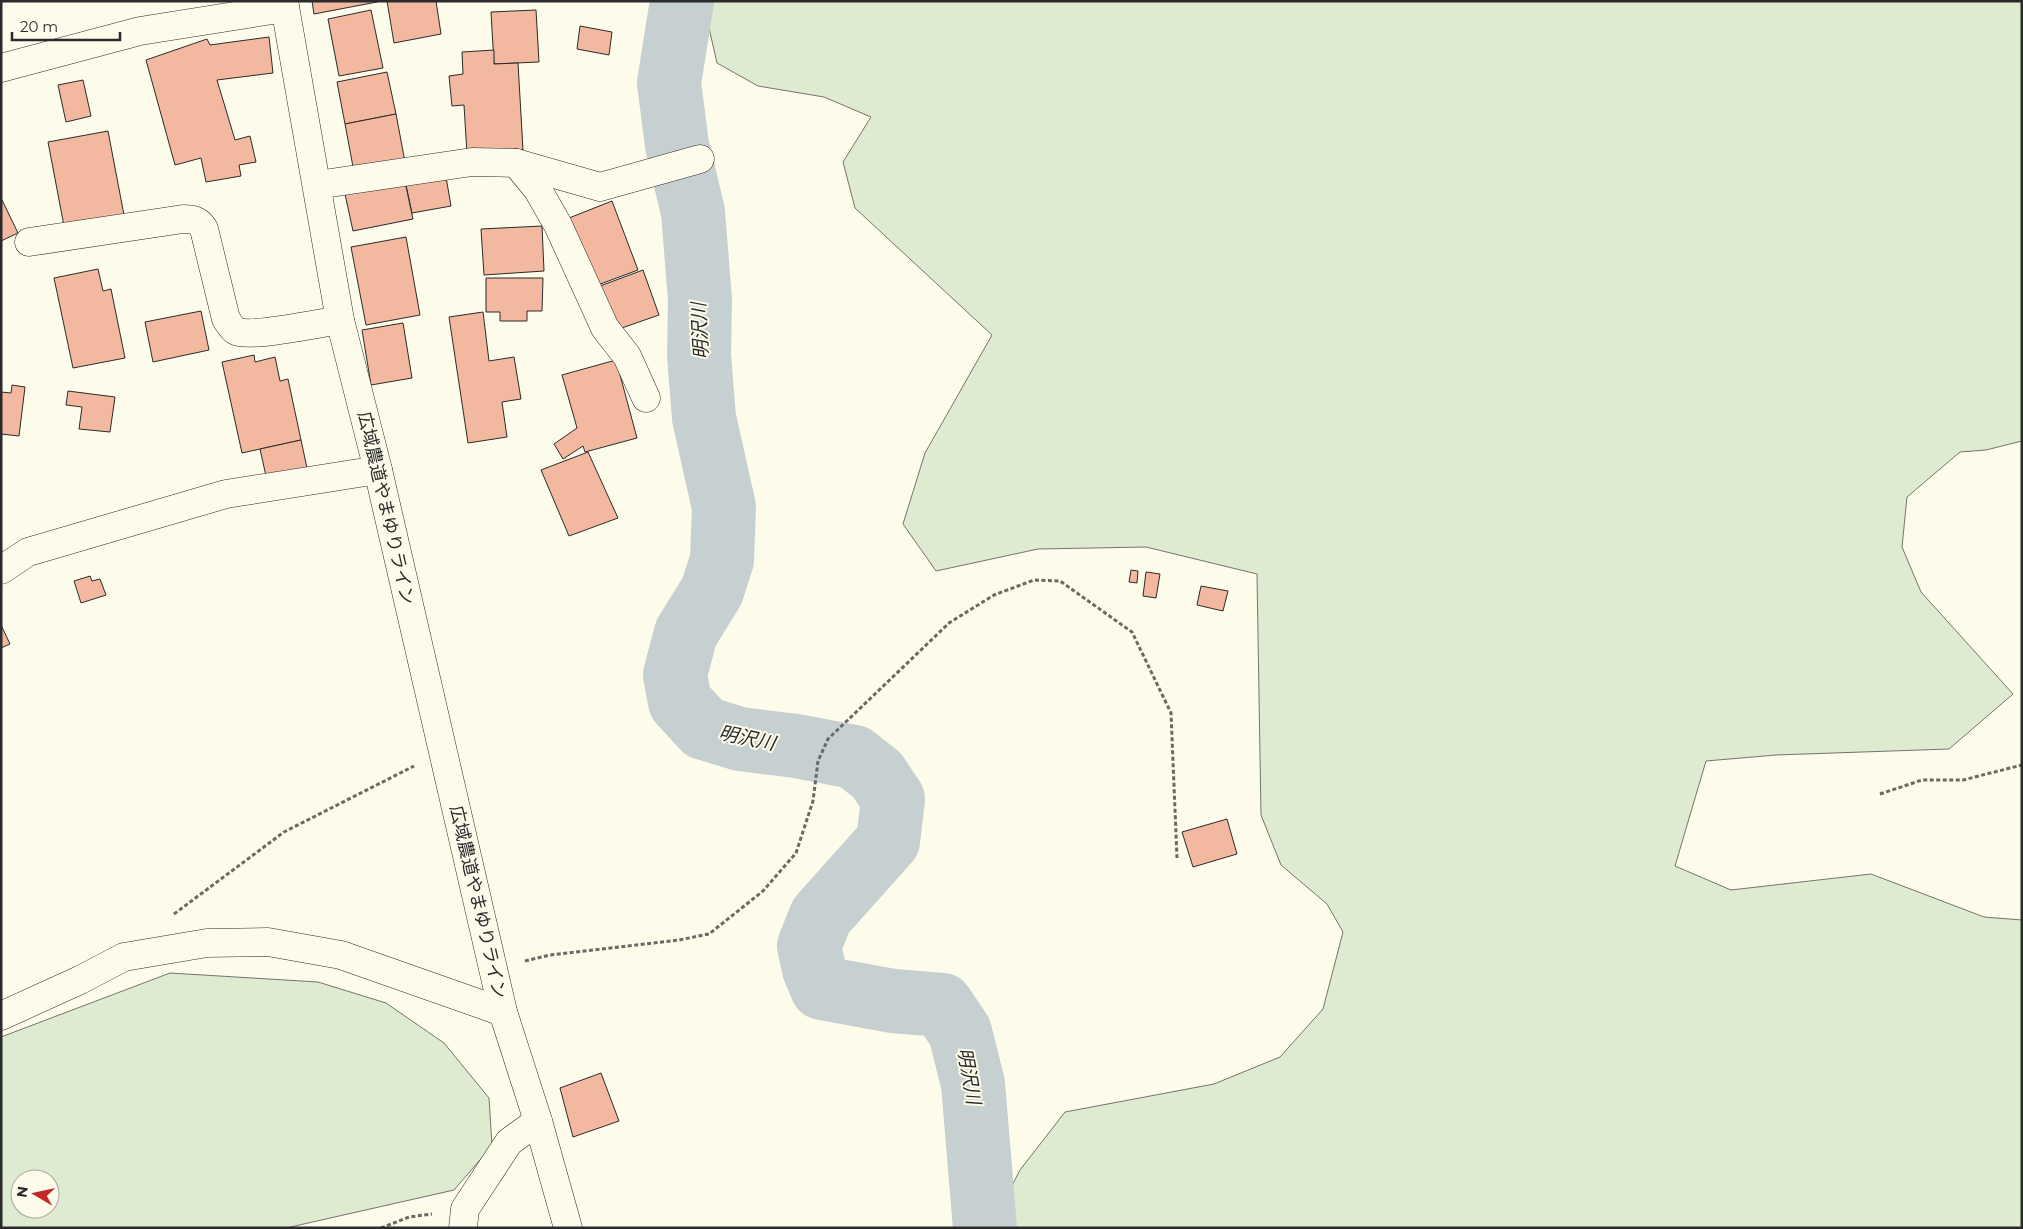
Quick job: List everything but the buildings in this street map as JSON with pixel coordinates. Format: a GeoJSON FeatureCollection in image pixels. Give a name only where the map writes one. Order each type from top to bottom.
{"type":"FeatureCollection","features":[{"type":"Feature","properties":{"kind":"street"},"geometry":{"type":"LineString","coordinates":[[1,68],[140,31],[284,5]]}},
{"type":"Feature","properties":{"kind":"street","name":"広域農道やまゆりライン"},"geometry":{"type":"LineString","coordinates":[[284,5],[340,320],[378,470],[503,1012],[538,1121],[568,1228]]}},
{"type":"Feature","properties":{"kind":"street"},"geometry":{"type":"LineString","coordinates":[[317,185],[472,162],[516,163],[600,187],[700,159]]}},
{"type":"Feature","properties":{"kind":"street"},"geometry":{"type":"LineString","coordinates":[[516,163],[538,190],[558,225],[605,328],[627,356],[646,398]]}},
{"type":"Feature","properties":{"kind":"street"},"geometry":{"type":"LineString","coordinates":[[29,242],[183,218],[196,220],[201,223],[204,229],[226,319],[236,331],[254,333],[340,320]]}},
{"type":"Feature","properties":{"kind":"street"},"geometry":{"type":"LineString","coordinates":[[1,570],[28,552],[226,494],[378,470]]}},
{"type":"Feature","properties":{"kind":"street","name":"広域農道やまゆりライン"},"geometry":{"type":"LineString","coordinates":[[1,1016],[80,980],[124,957],[207,943],[268,942],[341,955],[503,1012]]}},
{"type":"Feature","properties":{"kind":"street"},"geometry":{"type":"LineString","coordinates":[[464,1218],[509,1142],[538,1121]]}},
{"type":"Feature","properties":{"kind":"path"},"geometry":{"type":"LineString","coordinates":[[494,968],[550,955],[679,940],[709,934],[763,892],[796,853],[813,801],[818,761],[828,739],[949,624],[994,595],[1034,580],[1060,580],[1132,632],[1171,713],[1177,858]]}},
{"type":"Feature","properties":{"kind":"path"},"geometry":{"type":"LineString","coordinates":[[169,918],[284,832],[443,752]]}},
{"type":"Feature","properties":{"kind":"path"},"geometry":{"type":"LineString","coordinates":[[1880,794],[1922,780],[1963,780],[2022,765]]}},
{"type":"Feature","properties":{"kind":"path"},"geometry":{"type":"LineString","coordinates":[[381,1228],[409,1217],[464,1218]]}},
{"type":"Feature","properties":{"kind":"green space"},"geometry":{"type":"Polygon","coordinates":[[[708,1],[2022,1],[2022,441],[1986,450],[1960,452],[1907,497],[1902,547],[1921,592],[2013,694],[1949,749],[1776,755],[1706,761],[1675,866],[1731,890],[1871,874],[1984,917],[2022,920],[2022,1228],[990,1228],[1020,1170],[1065,1112],[1214,1084],[1280,1057],[1323,1009],[1343,932],[1327,904],[1281,865],[1261,815],[1257,574],[1146,547],[1038,549],[936,571],[903,524],[925,453],[992,335],[855,208],[843,162],[871,117],[824,97],[758,86],[717,63],[706,15],[708,1]]]}},
{"type":"Feature","properties":{"kind":"green space"},"geometry":{"type":"Polygon","coordinates":[[[170,973],[318,982],[386,1003],[444,1043],[489,1098],[492,1146],[454,1190],[286,1228],[1,1228],[1,1037],[170,973]]]}},
{"type":"Feature","properties":{"kind":"waterway","name":"明沢川"},"geometry":{"type":"LineString","coordinates":[[682,1],[669,83],[677,145],[693,212],[700,300],[699,355],[704,418],[724,507],[722,560],[712,591],[686,633],[675,675],[680,702],[704,728],[740,739],[796,746],[854,757],[877,775],[893,799],[888,841],[821,916],[809,946],[814,969],[822,988],[893,1001],[942,1005],[960,1032],[973,1084],[985,1228]]}}]}
